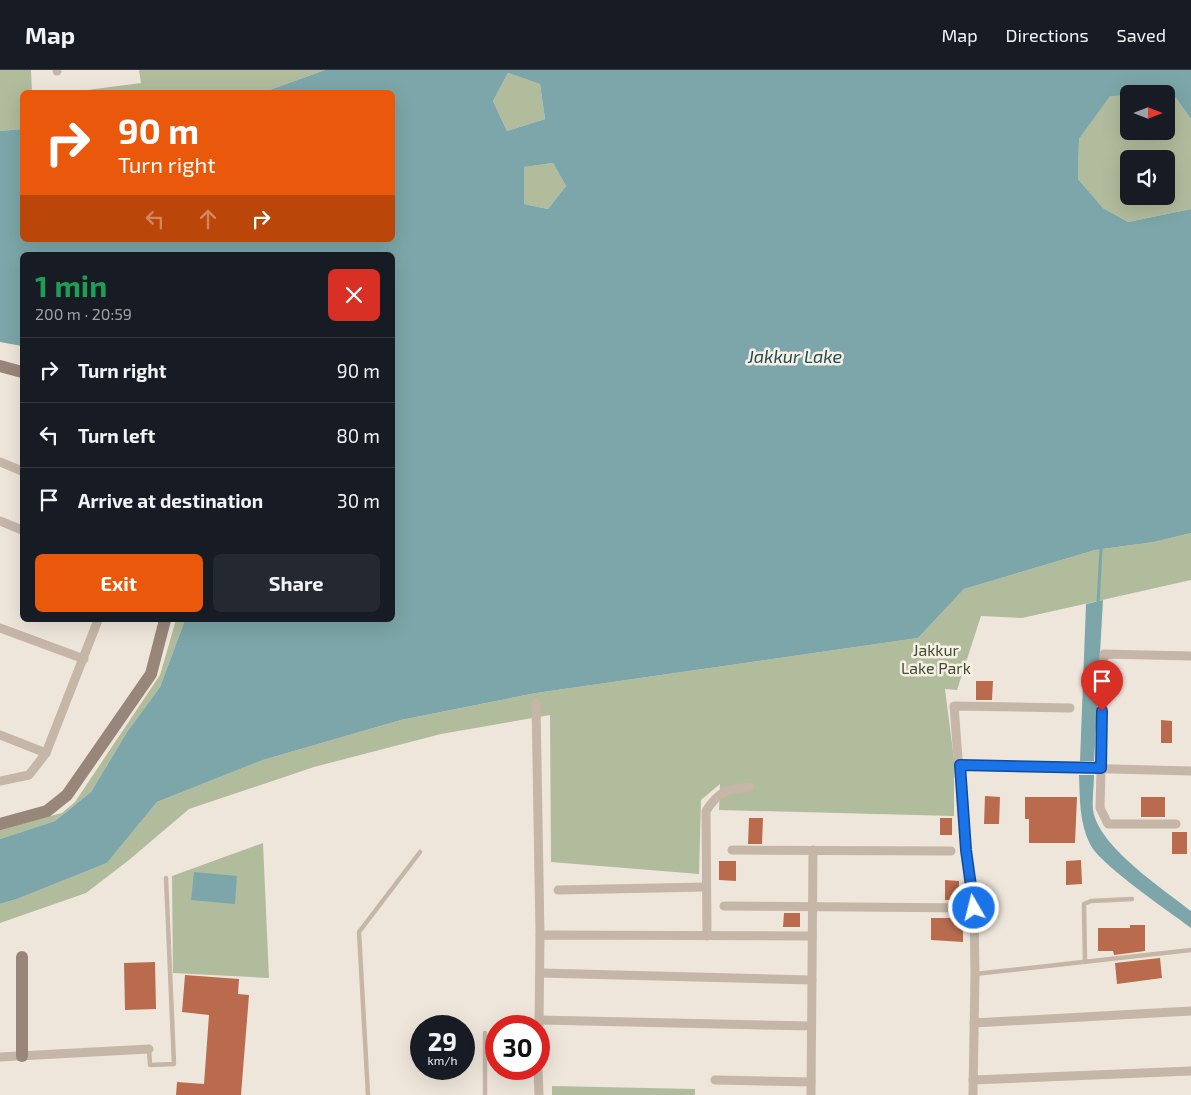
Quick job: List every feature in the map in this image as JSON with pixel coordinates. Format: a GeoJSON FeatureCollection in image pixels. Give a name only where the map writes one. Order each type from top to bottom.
{"type":"FeatureCollection","features":[{"type":"Feature","properties":{"kind":"street"},"geometry":{"type":"LineString","coordinates":[[0,366],[20,371]]}},
{"type":"Feature","properties":{"kind":"street"},"geometry":{"type":"LineString","coordinates":[[0,462],[20,470]]}},
{"type":"Feature","properties":{"kind":"street"},"geometry":{"type":"LineString","coordinates":[[0,521],[20,529]]}},
{"type":"Feature","properties":{"kind":"street"},"geometry":{"type":"LineString","coordinates":[[0,782],[29,775],[46,753],[97,622]]}},
{"type":"Feature","properties":{"kind":"street"},"geometry":{"type":"LineString","coordinates":[[0,824],[47,811],[67,795],[151,674],[164,622]]}},
{"type":"Feature","properties":{"kind":"street"},"geometry":{"type":"LineString","coordinates":[[0,628],[84,659]]}},
{"type":"Feature","properties":{"kind":"street"},"geometry":{"type":"LineString","coordinates":[[1176,824],[1108,824],[1100,808],[1104,654],[1191,656]]}},
{"type":"Feature","properties":{"kind":"street"},"geometry":{"type":"LineString","coordinates":[[536,703],[541,973],[539,1015]]}},
{"type":"Feature","properties":{"kind":"street"},"geometry":{"type":"LineString","coordinates":[[973,1095],[974,908],[966,850],[954,706],[1070,708]]}},
{"type":"Feature","properties":{"kind":"street"},"geometry":{"type":"LineString","coordinates":[[0,736],[46,753]]}},
{"type":"Feature","properties":{"kind":"street"},"geometry":{"type":"LineString","coordinates":[[960,765],[1191,770]]}},
{"type":"Feature","properties":{"kind":"street"},"geometry":{"type":"LineString","coordinates":[[707,936],[706,811],[715,796],[730,789],[750,787]]}},
{"type":"Feature","properties":{"kind":"street"},"geometry":{"type":"LineString","coordinates":[[732,850],[951,851]]}},
{"type":"Feature","properties":{"kind":"street"},"geometry":{"type":"LineString","coordinates":[[811,1095],[813,850]]}},
{"type":"Feature","properties":{"kind":"street"},"geometry":{"type":"LineString","coordinates":[[558,890],[706,887]]}},
{"type":"Feature","properties":{"kind":"street"},"geometry":{"type":"LineString","coordinates":[[724,906],[974,908]]}},
{"type":"Feature","properties":{"kind":"street"},"geometry":{"type":"LineString","coordinates":[[540,935],[812,936]]}},
{"type":"Feature","properties":{"kind":"street"},"geometry":{"type":"LineString","coordinates":[[22,956],[22,1056]]}},
{"type":"Feature","properties":{"kind":"street"},"geometry":{"type":"LineString","coordinates":[[541,973],[812,980]]}},
{"type":"Feature","properties":{"kind":"street"},"geometry":{"type":"LineString","coordinates":[[974,1023],[1191,1011]]}},
{"type":"Feature","properties":{"kind":"street"},"geometry":{"type":"LineString","coordinates":[[550,1023],[811,1026]]}},
{"type":"Feature","properties":{"kind":"street"},"geometry":{"type":"LineString","coordinates":[[0,1057],[149,1049]]}},
{"type":"Feature","properties":{"kind":"street"},"geometry":{"type":"LineString","coordinates":[[973,1080],[1191,1071]]}},
{"type":"Feature","properties":{"kind":"street"},"geometry":{"type":"LineString","coordinates":[[538,1080],[539,1095]]}},
{"type":"Feature","properties":{"kind":"street"},"geometry":{"type":"LineString","coordinates":[[715,1080],[811,1082]]}},
{"type":"Feature","properties":{"kind":"lane"},"geometry":{"type":"LineString","coordinates":[[368,1095],[359,932],[420,852]]}},
{"type":"Feature","properties":{"kind":"lane"},"geometry":{"type":"LineString","coordinates":[[149,1049],[150,1065],[174,1064],[166,878]]}},
{"type":"Feature","properties":{"kind":"lane"},"geometry":{"type":"LineString","coordinates":[[1085,962],[1084,904],[1091,901],[1132,899]]}},
{"type":"Feature","properties":{"kind":"lane"},"geometry":{"type":"LineString","coordinates":[[975,974],[1191,950]]}},
{"type":"Feature","properties":{"kind":"lane"},"geometry":{"type":"LineString","coordinates":[[485,1080],[485,1095]]}},
{"type":"Feature","properties":{"kind":"green space"},"geometry":{"type":"Polygon","coordinates":[[[0,70],[31,70],[32,90],[20,90],[20,129],[0,131],[0,70]]]}},
{"type":"Feature","properties":{"kind":"green space"},"geometry":{"type":"Polygon","coordinates":[[[139,70],[325,70],[270,90],[87,90],[141,83],[139,70]]]}},
{"type":"Feature","properties":{"kind":"green space"},"geometry":{"type":"Polygon","coordinates":[[[508,73],[540,84],[545,119],[507,131],[493,101],[508,73]]]}},
{"type":"Feature","properties":{"kind":"green space"},"geometry":{"type":"Polygon","coordinates":[[[1110,95],[1120,96],[1120,140],[1175,140],[1175,98],[1191,119],[1191,209],[1128,222],[1103,208],[1078,179],[1079,139],[1110,95]]]}},
{"type":"Feature","properties":{"kind":"green space"},"geometry":{"type":"Polygon","coordinates":[[[553,163],[566,186],[548,209],[524,204],[523,167],[553,163]]]}},
{"type":"Feature","properties":{"kind":"green space","name":"Jakkur Lake Park"},"geometry":{"type":"Polygon","coordinates":[[[1191,533],[1191,580],[1022,618],[981,616],[957,690],[945,689],[954,759],[954,816],[719,810],[720,784],[701,800],[699,874],[551,862],[550,715],[441,734],[314,767],[189,809],[129,860],[86,893],[0,923],[0,904],[107,863],[157,802],[263,760],[401,720],[536,693],[918,638],[964,589],[1095,550],[1154,542],[1191,533]]]}},
{"type":"Feature","properties":{"kind":"green space"},"geometry":{"type":"Polygon","coordinates":[[[175,622],[184,622],[160,687],[127,732],[91,792],[55,821],[0,839],[0,829],[62,813],[75,802],[160,675],[175,622]]]}},
{"type":"Feature","properties":{"kind":"green space"},"geometry":{"type":"Polygon","coordinates":[[[263,843],[269,978],[173,973],[172,876],[263,843]]]}},
{"type":"Feature","properties":{"kind":"green space"},"geometry":{"type":"Polygon","coordinates":[[[552,1086],[695,1089],[695,1095],[552,1095],[552,1086]]]}},
{"type":"Feature","properties":{"kind":"water","name":"Jakkur Lake"},"geometry":{"type":"Polygon","coordinates":[[[325,70],[1191,70],[1191,119],[1175,98],[1175,85],[1120,85],[1120,96],[1110,96],[1079,139],[1078,179],[1103,208],[1128,222],[1191,209],[1191,533],[1154,542],[1095,550],[964,589],[918,638],[536,693],[401,720],[263,760],[157,802],[107,863],[0,904],[0,839],[55,821],[91,792],[127,732],[160,687],[184,622],[395,622],[395,252],[20,252],[20,346],[0,342],[0,131],[20,129],[20,242],[395,242],[395,90],[270,90],[325,70]],[[508,73],[493,101],[507,131],[545,119],[540,84],[508,73]],[[553,163],[524,167],[524,204],[548,209],[566,186],[553,163]]]}},
{"type":"Feature","properties":{"kind":"water"},"geometry":{"type":"Polygon","coordinates":[[[1103,600],[1094,761],[1080,761],[1086,604],[1103,600]]]}},
{"type":"Feature","properties":{"kind":"water"},"geometry":{"type":"Polygon","coordinates":[[[1079,775],[1094,775],[1093,810],[1097,824],[1106,838],[1133,866],[1191,911],[1191,928],[1107,864],[1096,853],[1086,836],[1084,827],[1079,775]]]}},
{"type":"Feature","properties":{"kind":"water"},"geometry":{"type":"Polygon","coordinates":[[[194,872],[237,876],[235,904],[191,900],[194,872]]]}},
{"type":"Feature","properties":{"kind":"building"},"geometry":{"type":"Polygon","coordinates":[[[976,681],[993,681],[992,700],[976,700],[976,681]]]}},
{"type":"Feature","properties":{"kind":"building"},"geometry":{"type":"Polygon","coordinates":[[[1161,720],[1172,721],[1172,743],[1161,743],[1161,720]]]}},
{"type":"Feature","properties":{"kind":"building"},"geometry":{"type":"Polygon","coordinates":[[[985,796],[1000,797],[999,824],[984,824],[985,796]]]}},
{"type":"Feature","properties":{"kind":"building"},"geometry":{"type":"Polygon","coordinates":[[[1025,797],[1077,797],[1075,843],[1029,843],[1029,819],[1025,819],[1025,797]]]}},
{"type":"Feature","properties":{"kind":"building"},"geometry":{"type":"Polygon","coordinates":[[[1141,797],[1165,797],[1165,817],[1141,817],[1141,797]]]}},
{"type":"Feature","properties":{"kind":"building"},"geometry":{"type":"Polygon","coordinates":[[[749,818],[763,818],[762,844],[748,844],[749,818]]]}},
{"type":"Feature","properties":{"kind":"building"},"geometry":{"type":"Polygon","coordinates":[[[940,818],[952,818],[952,835],[940,835],[940,818]]]}},
{"type":"Feature","properties":{"kind":"building"},"geometry":{"type":"Polygon","coordinates":[[[1172,832],[1187,832],[1187,854],[1172,854],[1172,832]]]}},
{"type":"Feature","properties":{"kind":"building"},"geometry":{"type":"Polygon","coordinates":[[[1081,860],[1082,884],[1066,885],[1066,861],[1081,860]]]}},
{"type":"Feature","properties":{"kind":"building"},"geometry":{"type":"Polygon","coordinates":[[[719,861],[736,861],[736,881],[719,880],[719,861]]]}},
{"type":"Feature","properties":{"kind":"building"},"geometry":{"type":"Polygon","coordinates":[[[945,880],[959,881],[959,900],[945,900],[945,880]]]}},
{"type":"Feature","properties":{"kind":"building"},"geometry":{"type":"Polygon","coordinates":[[[784,913],[800,913],[800,927],[783,927],[784,913]]]}},
{"type":"Feature","properties":{"kind":"building"},"geometry":{"type":"Polygon","coordinates":[[[931,918],[963,918],[963,942],[931,940],[931,918]]]}},
{"type":"Feature","properties":{"kind":"building"},"geometry":{"type":"Polygon","coordinates":[[[1130,925],[1145,925],[1145,951],[1114,955],[1113,951],[1098,951],[1098,928],[1130,928],[1130,925]]]}},
{"type":"Feature","properties":{"kind":"building"},"geometry":{"type":"Polygon","coordinates":[[[1160,958],[1162,978],[1117,984],[1115,963],[1160,958]]]}},
{"type":"Feature","properties":{"kind":"building"},"geometry":{"type":"Polygon","coordinates":[[[155,962],[156,1009],[125,1010],[124,963],[155,962]]]}},
{"type":"Feature","properties":{"kind":"building"},"geometry":{"type":"Polygon","coordinates":[[[185,975],[239,979],[238,994],[249,995],[241,1095],[176,1095],[177,1082],[204,1084],[209,1015],[182,1012],[185,975]]]}},
{"type":"Feature","properties":{"kind":"waterway"},"geometry":{"type":"LineString","coordinates":[[1098,604],[1101,549]]}},
{"type":"Feature","properties":{"kind":"route"},"geometry":{"type":"LineString","coordinates":[[974,908],[966,850],[960,765],[1101,768],[1102,711]]}}]}
